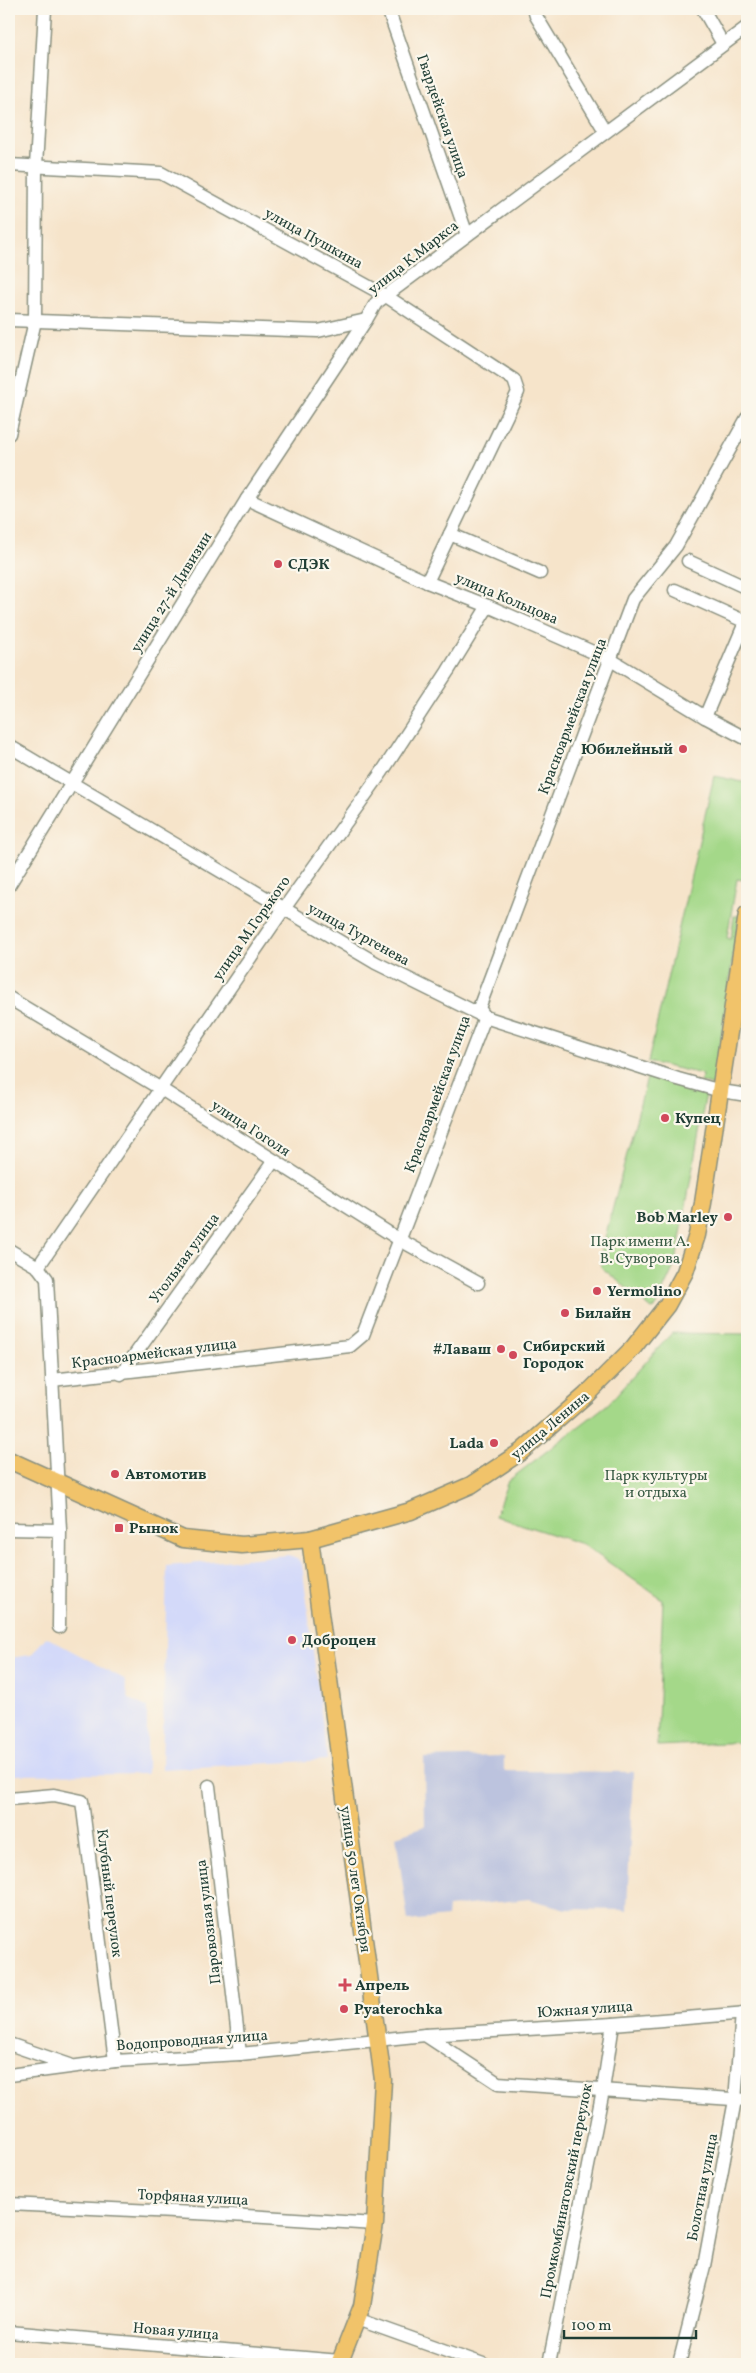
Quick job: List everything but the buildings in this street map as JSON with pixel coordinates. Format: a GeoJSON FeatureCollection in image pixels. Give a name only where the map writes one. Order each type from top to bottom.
{"type":"FeatureCollection","features":[{"type":"Feature","properties":{"kind":"main road","name":"улица Ленина"},"geometry":{"type":"LineString","coordinates":[[9,1460],[183,1539],[242,1545],[310,1539],[411,1511],[470,1485],[537,1439],[586,1395],[633,1348],[668,1305],[685,1272],[696,1236],[721,1091],[747,914]]}},
{"type":"Feature","properties":{"kind":"main road","name":"улица 50 лет Октября"},"geometry":{"type":"LineString","coordinates":[[310,1539],[383,2080],[375,2224],[362,2306],[340,2363]]}},
{"type":"Feature","properties":{"kind":"street"},"geometry":{"type":"LineString","coordinates":[[9,434],[35,321],[36,166],[45,9]]}},
{"type":"Feature","properties":{"kind":"street","name":"Гвардейская улица"},"geometry":{"type":"LineString","coordinates":[[388,9],[467,235]]}},
{"type":"Feature","properties":{"kind":"street"},"geometry":{"type":"LineString","coordinates":[[534,9],[536,16],[604,131]]}},
{"type":"Feature","properties":{"kind":"street"},"geometry":{"type":"LineString","coordinates":[[703,9],[723,44]]}},
{"type":"Feature","properties":{"kind":"street","name":"улица К.Маркса"},"geometry":{"type":"LineString","coordinates":[[366,320],[376,303],[604,131],[747,27]]}},
{"type":"Feature","properties":{"kind":"street","name":"улица Пушкина"},"geometry":{"type":"LineString","coordinates":[[9,165],[160,173],[386,296],[514,380],[518,392],[427,582]]}},
{"type":"Feature","properties":{"kind":"street"},"geometry":{"type":"LineString","coordinates":[[9,320],[318,331],[366,320]]}},
{"type":"Feature","properties":{"kind":"street","name":"улица 27-й Дивизии"},"geometry":{"type":"LineString","coordinates":[[9,886],[248,499],[366,320]]}},
{"type":"Feature","properties":{"kind":"street","name":"Красноармейская улица"},"geometry":{"type":"LineString","coordinates":[[52,1380],[120,1374],[350,1346],[363,1335],[485,1017],[479,1008],[633,599],[676,546],[747,418]]}},
{"type":"Feature","properties":{"kind":"street","name":"улица Кольцова"},"geometry":{"type":"LineString","coordinates":[[248,499],[427,582],[488,606],[611,660],[747,740]]}},
{"type":"Feature","properties":{"kind":"street"},"geometry":{"type":"LineString","coordinates":[[450,534],[540,573]]}},
{"type":"Feature","properties":{"kind":"street"},"geometry":{"type":"LineString","coordinates":[[688,561],[747,588]]}},
{"type":"Feature","properties":{"kind":"street"},"geometry":{"type":"LineString","coordinates":[[676,590],[746,620],[705,717]]}},
{"type":"Feature","properties":{"kind":"street","name":"улица М.Горького"},"geometry":{"type":"LineString","coordinates":[[38,1267],[162,1089],[282,910],[382,772],[488,606]]}},
{"type":"Feature","properties":{"kind":"street","name":"улица Тургенева"},"geometry":{"type":"LineString","coordinates":[[9,746],[282,910],[376,963],[485,1017],[721,1091],[747,1095]]}},
{"type":"Feature","properties":{"kind":"street","name":"улица Гоголя"},"geometry":{"type":"LineString","coordinates":[[9,998],[162,1089],[273,1162],[400,1240],[478,1283]]}},
{"type":"Feature","properties":{"kind":"street","name":"Угольная улица"},"geometry":{"type":"LineString","coordinates":[[120,1374],[273,1162]]}},
{"type":"Feature","properties":{"kind":"street"},"geometry":{"type":"LineString","coordinates":[[9,1250],[38,1267],[47,1279],[60,1530],[59,1627]]}},
{"type":"Feature","properties":{"kind":"street"},"geometry":{"type":"LineString","coordinates":[[9,1529],[60,1530]]}},
{"type":"Feature","properties":{"kind":"street","name":"Паровозная улица"},"geometry":{"type":"LineString","coordinates":[[209,1786],[240,2054]]}},
{"type":"Feature","properties":{"kind":"street","name":"Клубный переулок"},"geometry":{"type":"LineString","coordinates":[[9,1800],[54,1795],[82,1801],[115,2061]]}},
{"type":"Feature","properties":{"kind":"street","name":"Южная улица"},"geometry":{"type":"LineString","coordinates":[[377,2040],[745,2013]]}},
{"type":"Feature","properties":{"kind":"street","name":"Болотная улица"},"geometry":{"type":"LineString","coordinates":[[679,2364],[704,2266],[741,2100],[745,2013]]}},
{"type":"Feature","properties":{"kind":"street","name":"Промкомбинатовский переулок"},"geometry":{"type":"LineString","coordinates":[[549,2364],[603,2090],[613,2024]]}},
{"type":"Feature","properties":{"kind":"street"},"geometry":{"type":"LineString","coordinates":[[425,2035],[498,2083],[741,2100]]}},
{"type":"Feature","properties":{"kind":"street","name":"Водопроводная улица"},"geometry":{"type":"LineString","coordinates":[[9,2075],[115,2061],[240,2054],[377,2040]]}},
{"type":"Feature","properties":{"kind":"street"},"geometry":{"type":"LineString","coordinates":[[9,2044],[73,2066]]}},
{"type":"Feature","properties":{"kind":"street","name":"Торфяная улица"},"geometry":{"type":"LineString","coordinates":[[9,2204],[375,2224]]}},
{"type":"Feature","properties":{"kind":"street"},"geometry":{"type":"LineString","coordinates":[[357,2319],[483,2364]]}},
{"type":"Feature","properties":{"kind":"street","name":"Новая улица"},"geometry":{"type":"LineString","coordinates":[[9,2332],[340,2363]]}},
{"type":"Feature","properties":{"kind":"shaded area"},"geometry":{"type":"Polygon","coordinates":[[[288,1555],[297,1558],[302,1564],[327,1760],[162,1769],[167,1566],[288,1555]]]}},
{"type":"Feature","properties":{"kind":"shaded area"},"geometry":{"type":"Polygon","coordinates":[[[46,1637],[124,1679],[129,1699],[147,1707],[147,1774],[9,1775],[9,1658],[31,1655],[46,1637]]]}},
{"type":"Feature","properties":{"kind":"shaded area"},"geometry":{"type":"Polygon","coordinates":[[[504,1756],[504,1771],[633,1772],[627,1910],[566,1909],[529,1899],[448,1907],[447,1917],[408,1921],[396,1836],[425,1826],[424,1758],[504,1756]]]}},
{"type":"Feature","properties":{"kind":"green space"},"geometry":{"type":"Polygon","coordinates":[[[714,776],[747,783],[747,848],[743,880],[737,879],[727,938],[731,939],[734,916],[739,916],[714,1086],[701,1082],[702,1074],[648,1062],[714,776]]]}},
{"type":"Feature","properties":{"kind":"green space","name":"Парк имени А. В. Суворова"},"geometry":{"type":"Polygon","coordinates":[[[648,1074],[706,1093],[676,1262],[655,1308],[652,1309],[601,1267],[602,1249],[648,1074]]]}},
{"type":"Feature","properties":{"kind":"green space","name":"Парк культуры и отдыха"},"geometry":{"type":"Polygon","coordinates":[[[672,1333],[747,1334],[747,1742],[657,1746],[663,1600],[582,1544],[495,1516],[508,1481],[608,1404],[672,1333]]]}},
{"type":"Feature","properties":{"kind":"place","name":"СДЭК"},"geometry":{"type":"Point","coordinates":[278,564]}},
{"type":"Feature","properties":{"kind":"place","name":"Юбилейный"},"geometry":{"type":"Point","coordinates":[683,749]}},
{"type":"Feature","properties":{"kind":"place","name":"Купец"},"geometry":{"type":"Point","coordinates":[665,1118]}},
{"type":"Feature","properties":{"kind":"place","name":"Bob Marley"},"geometry":{"type":"Point","coordinates":[728,1217]}},
{"type":"Feature","properties":{"kind":"place","name":"Yermolino"},"geometry":{"type":"Point","coordinates":[597,1291]}},
{"type":"Feature","properties":{"kind":"place","name":"Билайн"},"geometry":{"type":"Point","coordinates":[565,1313]}},
{"type":"Feature","properties":{"kind":"place","name":"#Лаваш"},"geometry":{"type":"Point","coordinates":[501,1349]}},
{"type":"Feature","properties":{"kind":"place","name":"Сибирский Городок"},"geometry":{"type":"Point","coordinates":[513,1355]}},
{"type":"Feature","properties":{"kind":"place","name":"Lada"},"geometry":{"type":"Point","coordinates":[494,1443]}},
{"type":"Feature","properties":{"kind":"place","name":"Автомотив"},"geometry":{"type":"Point","coordinates":[115,1474]}},
{"type":"Feature","properties":{"kind":"place","name":"Рынок"},"geometry":{"type":"Point","coordinates":[119,1528]}},
{"type":"Feature","properties":{"kind":"place","name":"Доброцен"},"geometry":{"type":"Point","coordinates":[292,1640]}},
{"type":"Feature","properties":{"kind":"place","name":"Апрель"},"geometry":{"type":"Point","coordinates":[345,1985]}},
{"type":"Feature","properties":{"kind":"place","name":"Pyaterochka"},"geometry":{"type":"Point","coordinates":[344,2009]}}]}
